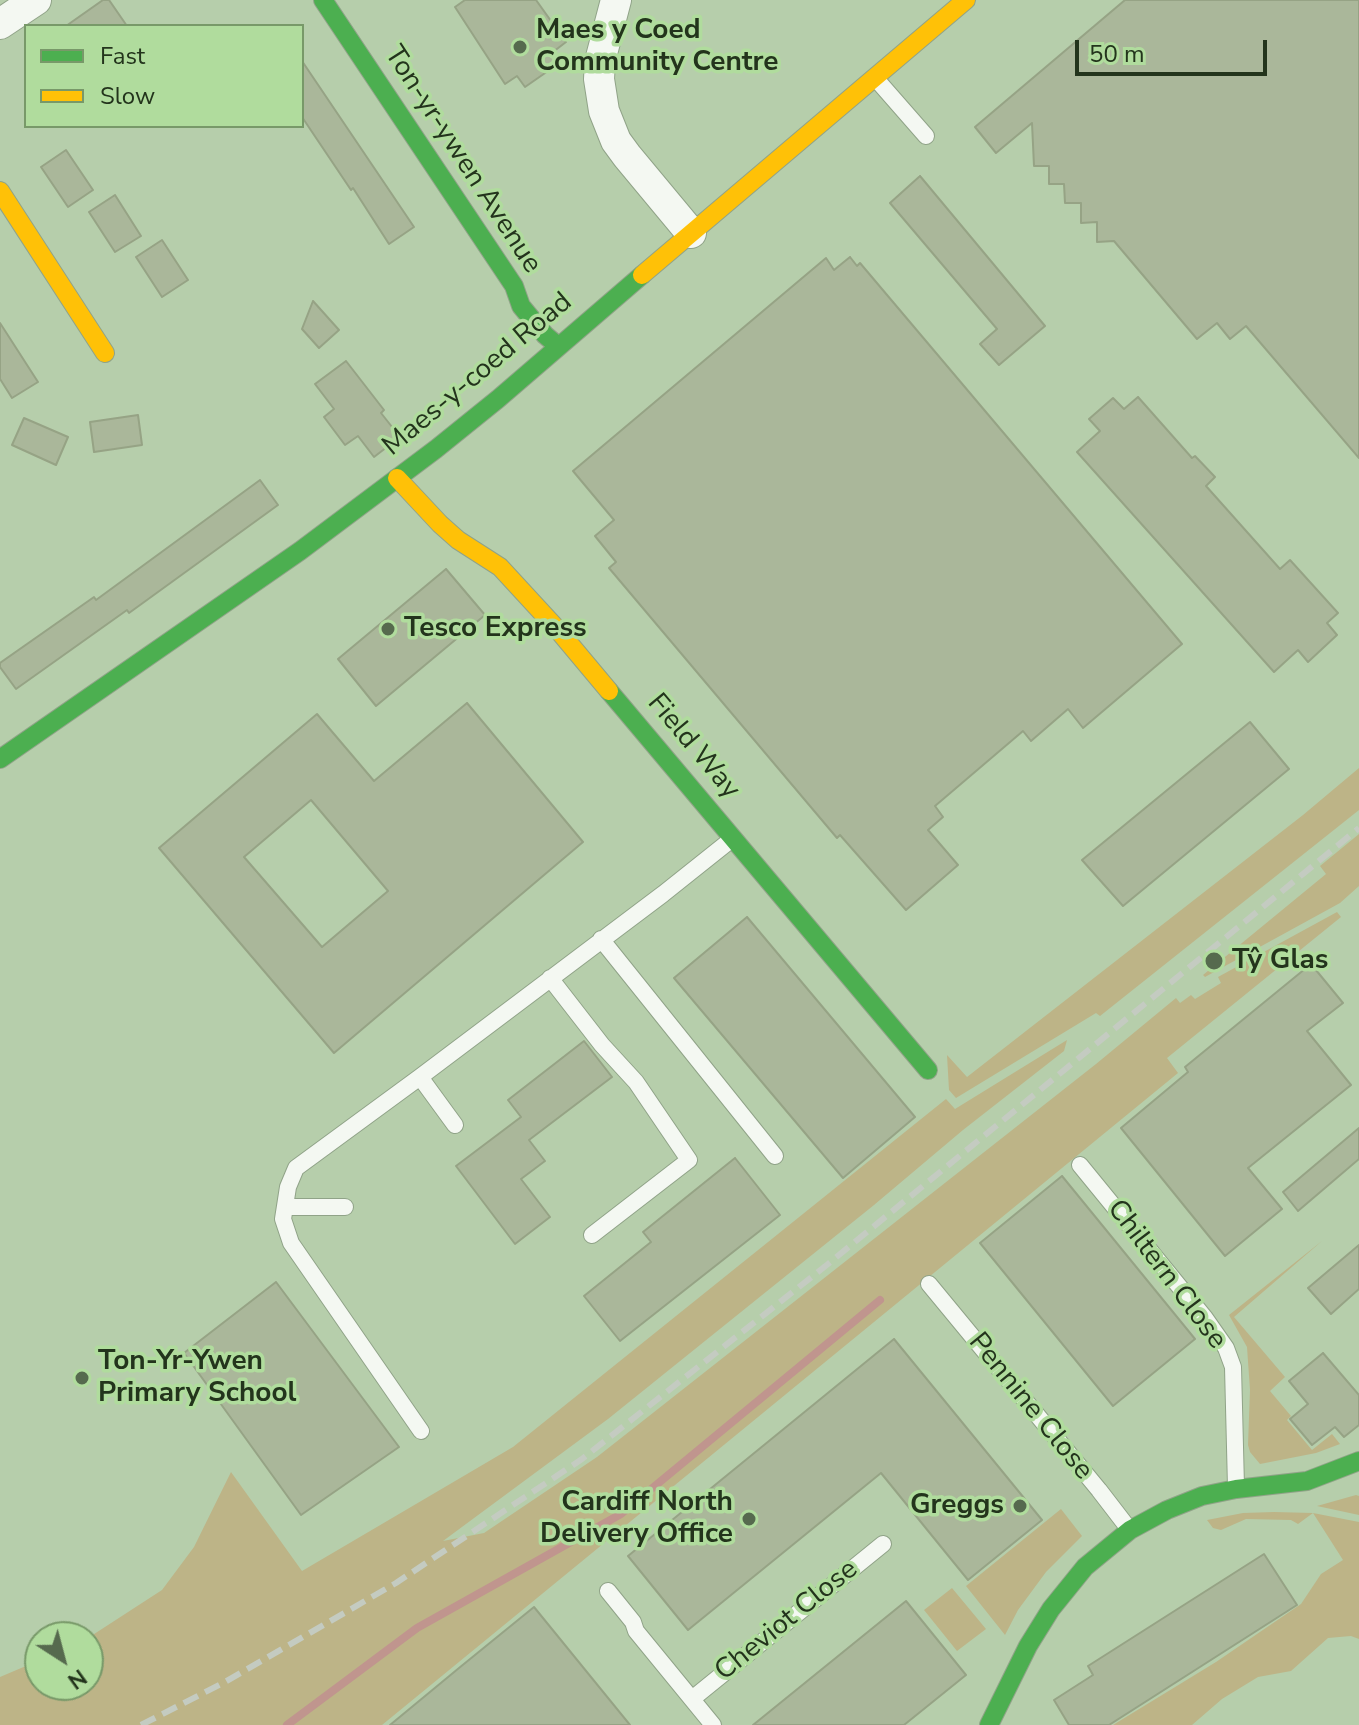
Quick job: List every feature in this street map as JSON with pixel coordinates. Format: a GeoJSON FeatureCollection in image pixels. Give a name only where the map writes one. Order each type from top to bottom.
{"type":"FeatureCollection","features":[{"type":"Feature","properties":{"kind":"street"},"geometry":{"type":"LineString","coordinates":[[0,24],[36,0]]}},
{"type":"Feature","properties":{"kind":"street","name":"Ton-yr-ywen Avenue"},"geometry":{"type":"LineString","coordinates":[[323,0],[514,286],[521,306],[558,346]]}},
{"type":"Feature","properties":{"kind":"street"},"geometry":{"type":"LineString","coordinates":[[616,0],[600,61],[599,79],[604,111],[616,141],[691,233]]}},
{"type":"Feature","properties":{"kind":"street","name":"Maes-y-coed Road"},"geometry":{"type":"LineString","coordinates":[[0,759],[300,551],[397,478],[497,399],[966,0]]}},
{"type":"Feature","properties":{"kind":"street"},"geometry":{"type":"LineString","coordinates":[[0,191],[105,353]]}},
{"type":"Feature","properties":{"kind":"street","name":"Field Way"},"geometry":{"type":"LineString","coordinates":[[397,478],[440,524],[458,540],[500,567],[531,600],[928,1070]]}},
{"type":"Feature","properties":{"kind":"street"},"geometry":{"type":"LineString","coordinates":[[989,1725],[1028,1646],[1051,1609],[1085,1567],[1130,1530],[1202,1496],[1307,1481],[1359,1461]]}},
{"type":"Feature","properties":{"kind":"lane"},"geometry":{"type":"LineString","coordinates":[[875,77],[926,136]]}},
{"type":"Feature","properties":{"kind":"lane"},"geometry":{"type":"LineString","coordinates":[[421,1431],[291,1243],[283,1219],[288,1187],[296,1168],[663,894],[733,838]]}},
{"type":"Feature","properties":{"kind":"lane"},"geometry":{"type":"LineString","coordinates":[[601,939],[775,1156]]}},
{"type":"Feature","properties":{"kind":"lane"},"geometry":{"type":"LineString","coordinates":[[550,978],[602,1045],[636,1082],[689,1160],[592,1235]]}},
{"type":"Feature","properties":{"kind":"lane"},"geometry":{"type":"LineString","coordinates":[[420,1077],[455,1125]]}},
{"type":"Feature","properties":{"kind":"lane","name":"Chiltern Close"},"geometry":{"type":"LineString","coordinates":[[1080,1165],[1226,1348],[1233,1367],[1236,1489]]}},
{"type":"Feature","properties":{"kind":"lane"},"geometry":{"type":"LineString","coordinates":[[285,1207],[345,1207]]}},
{"type":"Feature","properties":{"kind":"lane","name":"Pennine Close"},"geometry":{"type":"LineString","coordinates":[[929,1284],[1130,1530]]}},
{"type":"Feature","properties":{"kind":"lane","name":"Cheviot Close"},"geometry":{"type":"LineString","coordinates":[[692,1699],[883,1544]]}},
{"type":"Feature","properties":{"kind":"lane","name":"Cheviot Close"},"geometry":{"type":"LineString","coordinates":[[608,1591],[633,1622],[636,1631],[713,1725]]}},
{"type":"Feature","properties":{"kind":"shaded area"},"geometry":{"type":"Polygon","coordinates":[[[1359,768],[1359,810],[1100,1016],[1096,1013],[956,1098],[949,1090],[947,1055],[967,1077],[1359,768]]]}},
{"type":"Feature","properties":{"kind":"shaded area"},"geometry":{"type":"Polygon","coordinates":[[[1359,834],[1359,886],[1340,903],[1205,977],[1203,975],[1326,874],[1320,866],[1359,834]]]}},
{"type":"Feature","properties":{"kind":"shaded area"},"geometry":{"type":"Polygon","coordinates":[[[1337,912],[1341,917],[1167,1058],[1178,1073],[382,1725],[0,1725],[0,1677],[24,1667],[24,1701],[104,1701],[104,1628],[162,1590],[194,1547],[231,1472],[302,1571],[513,1447],[946,1099],[955,1109],[1067,1040],[1064,1051],[608,1419],[443,1541],[484,1533],[597,1457],[1176,998],[1180,1003],[1191,995],[1195,999],[1221,983],[1218,977],[1337,912]]]}},
{"type":"Feature","properties":{"kind":"shaded area"},"geometry":{"type":"Polygon","coordinates":[[[1322,1241],[1234,1317],[1285,1377],[1270,1391],[1291,1416],[1287,1420],[1312,1450],[1332,1434],[1340,1444],[1316,1453],[1260,1464],[1248,1445],[1250,1390],[1247,1347],[1229,1315],[1322,1241]]]}},
{"type":"Feature","properties":{"kind":"shaded area"},"geometry":{"type":"Polygon","coordinates":[[[1359,1496],[1359,1515],[1317,1506],[1359,1496]]]}},
{"type":"Feature","properties":{"kind":"shaded area"},"geometry":{"type":"Polygon","coordinates":[[[1061,1509],[1082,1536],[1046,1572],[1018,1610],[1005,1635],[966,1586],[1061,1509]]]}},
{"type":"Feature","properties":{"kind":"shaded area"},"geometry":{"type":"Polygon","coordinates":[[[1243,1513],[1313,1513],[1298,1524],[1291,1520],[1246,1519],[1221,1530],[1213,1528],[1207,1520],[1243,1513]]]}},
{"type":"Feature","properties":{"kind":"shaded area"},"geometry":{"type":"Polygon","coordinates":[[[1313,1513],[1359,1522],[1359,1639],[1351,1636],[1328,1638],[1291,1671],[1258,1677],[1222,1699],[1192,1725],[1113,1725],[1216,1662],[1301,1604],[1321,1574],[1343,1560],[1313,1513]]]}},
{"type":"Feature","properties":{"kind":"shaded area"},"geometry":{"type":"Polygon","coordinates":[[[952,1588],[986,1629],[957,1651],[924,1610],[952,1588]]]}},
{"type":"Feature","properties":{"kind":"building"},"geometry":{"type":"Polygon","coordinates":[[[103,0],[109,0],[126,24],[69,24],[103,0]]]}},
{"type":"Feature","properties":{"kind":"building","name":"Maes y Coed Community Centre"},"geometry":{"type":"Polygon","coordinates":[[[465,0],[536,0],[566,42],[553,52],[561,62],[525,87],[517,76],[505,84],[455,7],[465,0]]]}},
{"type":"Feature","properties":{"kind":"building"},"geometry":{"type":"Polygon","coordinates":[[[1125,0],[1359,0],[1359,458],[1246,326],[1230,339],[1217,323],[1197,339],[1114,241],[1097,242],[1097,222],[1081,223],[1081,203],[1065,203],[1064,184],[1049,184],[1049,166],[1034,166],[1032,123],[996,153],[975,127],[1125,0]]]}},
{"type":"Feature","properties":{"kind":"building"},"geometry":{"type":"Polygon","coordinates":[[[304,64],[414,227],[389,244],[353,188],[351,190],[304,120],[304,64]]]}},
{"type":"Feature","properties":{"kind":"building"},"geometry":{"type":"Polygon","coordinates":[[[66,150],[93,190],[68,207],[41,167],[66,150]]]}},
{"type":"Feature","properties":{"kind":"building"},"geometry":{"type":"Polygon","coordinates":[[[920,176],[1045,326],[999,365],[980,344],[997,329],[890,203],[920,176]]]}},
{"type":"Feature","properties":{"kind":"building"},"geometry":{"type":"Polygon","coordinates":[[[115,195],[141,236],[115,252],[89,212],[115,195]]]}},
{"type":"Feature","properties":{"kind":"building"},"geometry":{"type":"Polygon","coordinates":[[[162,240],[188,280],[162,297],[136,257],[162,240]]]}},
{"type":"Feature","properties":{"kind":"building"},"geometry":{"type":"Polygon","coordinates":[[[850,257],[857,266],[860,263],[1182,644],[1083,728],[1068,709],[1031,741],[1023,731],[935,806],[943,817],[928,830],[958,865],[906,910],[840,835],[837,838],[609,568],[616,562],[595,536],[614,520],[573,471],[826,258],[834,270],[850,257]]]}},
{"type":"Feature","properties":{"kind":"building"},"geometry":{"type":"Polygon","coordinates":[[[313,301],[339,330],[319,348],[302,329],[313,301]]]}},
{"type":"Feature","properties":{"kind":"building"},"geometry":{"type":"Polygon","coordinates":[[[0,323],[38,382],[12,398],[0,379],[0,323]]]}},
{"type":"Feature","properties":{"kind":"building"},"geometry":{"type":"Polygon","coordinates":[[[346,361],[384,410],[381,413],[400,437],[374,457],[358,436],[345,445],[324,417],[334,409],[315,384],[346,361]]]}},
{"type":"Feature","properties":{"kind":"building"},"geometry":{"type":"Polygon","coordinates":[[[1138,397],[1192,458],[1195,456],[1215,477],[1206,486],[1280,569],[1290,560],[1338,613],[1327,623],[1337,635],[1308,662],[1298,650],[1274,672],[1077,452],[1100,431],[1089,419],[1113,398],[1124,409],[1138,397]]]}},
{"type":"Feature","properties":{"kind":"building"},"geometry":{"type":"Polygon","coordinates":[[[138,415],[142,445],[94,452],[90,422],[138,415]]]}},
{"type":"Feature","properties":{"kind":"building"},"geometry":{"type":"Polygon","coordinates":[[[24,418],[68,437],[56,465],[12,445],[24,418]]]}},
{"type":"Feature","properties":{"kind":"building"},"geometry":{"type":"Polygon","coordinates":[[[260,480],[278,505],[129,613],[127,610],[16,689],[0,663],[94,597],[96,600],[260,480]]]}},
{"type":"Feature","properties":{"kind":"building"},"geometry":{"type":"Polygon","coordinates":[[[446,569],[485,615],[376,706],[338,659],[446,569]]]}},
{"type":"Feature","properties":{"kind":"building"},"geometry":{"type":"Polygon","coordinates":[[[467,703],[583,842],[334,1053],[159,848],[317,714],[374,781],[467,703]],[[311,800],[244,857],[322,947],[388,891],[311,800]]]}},
{"type":"Feature","properties":{"kind":"building"},"geometry":{"type":"Polygon","coordinates":[[[1250,722],[1289,769],[1123,906],[1082,860],[1250,722]]]}},
{"type":"Feature","properties":{"kind":"building"},"geometry":{"type":"Polygon","coordinates":[[[747,917],[915,1117],[843,1178],[674,978],[747,917]]]}},
{"type":"Feature","properties":{"kind":"building"},"geometry":{"type":"Polygon","coordinates":[[[1311,964],[1343,1003],[1307,1031],[1351,1085],[1248,1168],[1282,1209],[1225,1256],[1121,1128],[1188,1072],[1185,1067],[1311,964]]]}},
{"type":"Feature","properties":{"kind":"building"},"geometry":{"type":"Polygon","coordinates":[[[584,1041],[612,1077],[529,1140],[545,1161],[521,1179],[550,1217],[515,1244],[456,1166],[521,1117],[508,1100],[584,1041]]]}},
{"type":"Feature","properties":{"kind":"building"},"geometry":{"type":"Polygon","coordinates":[[[1359,1128],[1359,1159],[1298,1211],[1283,1192],[1359,1128]]]}},
{"type":"Feature","properties":{"kind":"building"},"geometry":{"type":"Polygon","coordinates":[[[735,1158],[780,1215],[620,1341],[584,1296],[651,1242],[643,1232],[735,1158]]]}},
{"type":"Feature","properties":{"kind":"building"},"geometry":{"type":"Polygon","coordinates":[[[1062,1176],[1195,1339],[1113,1406],[980,1243],[1062,1176]]]}},
{"type":"Feature","properties":{"kind":"building"},"geometry":{"type":"Polygon","coordinates":[[[1359,1245],[1359,1289],[1331,1314],[1308,1288],[1359,1245]]]}},
{"type":"Feature","properties":{"kind":"building"},"geometry":{"type":"Polygon","coordinates":[[[276,1282],[399,1447],[301,1515],[184,1353],[276,1282]]]}},
{"type":"Feature","properties":{"kind":"building"},"geometry":{"type":"Polygon","coordinates":[[[894,1339],[1042,1520],[968,1580],[881,1473],[688,1630],[628,1556],[894,1339]]]}},
{"type":"Feature","properties":{"kind":"building"},"geometry":{"type":"Polygon","coordinates":[[[1323,1353],[1359,1395],[1359,1425],[1344,1437],[1335,1427],[1312,1445],[1290,1419],[1308,1404],[1289,1381],[1323,1353]]]}},
{"type":"Feature","properties":{"kind":"building"},"geometry":{"type":"Polygon","coordinates":[[[1264,1554],[1297,1605],[1109,1725],[1069,1725],[1054,1700],[1093,1675],[1088,1666],[1264,1554]]]}},
{"type":"Feature","properties":{"kind":"building"},"geometry":{"type":"Polygon","coordinates":[[[906,1601],[966,1675],[904,1725],[753,1725],[906,1601]]]}},
{"type":"Feature","properties":{"kind":"building"},"geometry":{"type":"Polygon","coordinates":[[[534,1607],[630,1725],[390,1725],[459,1668],[534,1607]]]}},
{"type":"Feature","properties":{"kind":"waterway"},"geometry":{"type":"LineString","coordinates":[[287,1725],[417,1628],[621,1514],[880,1300]]}},
{"type":"Feature","properties":{"kind":"railway"},"geometry":{"type":"LineString","coordinates":[[141,1725],[225,1682],[396,1583],[582,1459],[828,1264],[1359,828]]}},
{"type":"Feature","properties":{"kind":"traffic: fast"},"geometry":{"type":"LineString","coordinates":[[323,0],[514,286],[521,306],[558,346]]}},
{"type":"Feature","properties":{"kind":"traffic: fast"},"geometry":{"type":"LineString","coordinates":[[0,759],[300,551],[436,449],[642,275]]}},
{"type":"Feature","properties":{"kind":"traffic: fast"},"geometry":{"type":"LineString","coordinates":[[609,691],[928,1070]]}},
{"type":"Feature","properties":{"kind":"traffic: fast"},"geometry":{"type":"LineString","coordinates":[[989,1725],[1028,1646],[1051,1609],[1085,1567],[1130,1530],[1202,1496],[1307,1481],[1359,1461]]}},
{"type":"Feature","properties":{"kind":"traffic: slow"},"geometry":{"type":"LineString","coordinates":[[642,275],[966,0]]}},
{"type":"Feature","properties":{"kind":"traffic: slow"},"geometry":{"type":"LineString","coordinates":[[0,191],[105,353]]}},
{"type":"Feature","properties":{"kind":"traffic: slow"},"geometry":{"type":"LineString","coordinates":[[397,478],[458,540],[500,567],[609,691]]}},
{"type":"Feature","properties":{"kind":"place","name":"Maes y Coed Community Centre"},"geometry":{"type":"Point","coordinates":[520,47]}},
{"type":"Feature","properties":{"kind":"place","name":"Tesco Express"},"geometry":{"type":"Point","coordinates":[388,629]}},
{"type":"Feature","properties":{"kind":"place","name":"Tŷ Glas"},"geometry":{"type":"Point","coordinates":[1214,961]}},
{"type":"Feature","properties":{"kind":"place","name":"Ton-Yr-Ywen Primary School"},"geometry":{"type":"Point","coordinates":[82,1378]}},
{"type":"Feature","properties":{"kind":"place","name":"Greggs"},"geometry":{"type":"Point","coordinates":[1020,1506]}},
{"type":"Feature","properties":{"kind":"place","name":"Cardiff North Delivery Office"},"geometry":{"type":"Point","coordinates":[749,1519]}}]}
